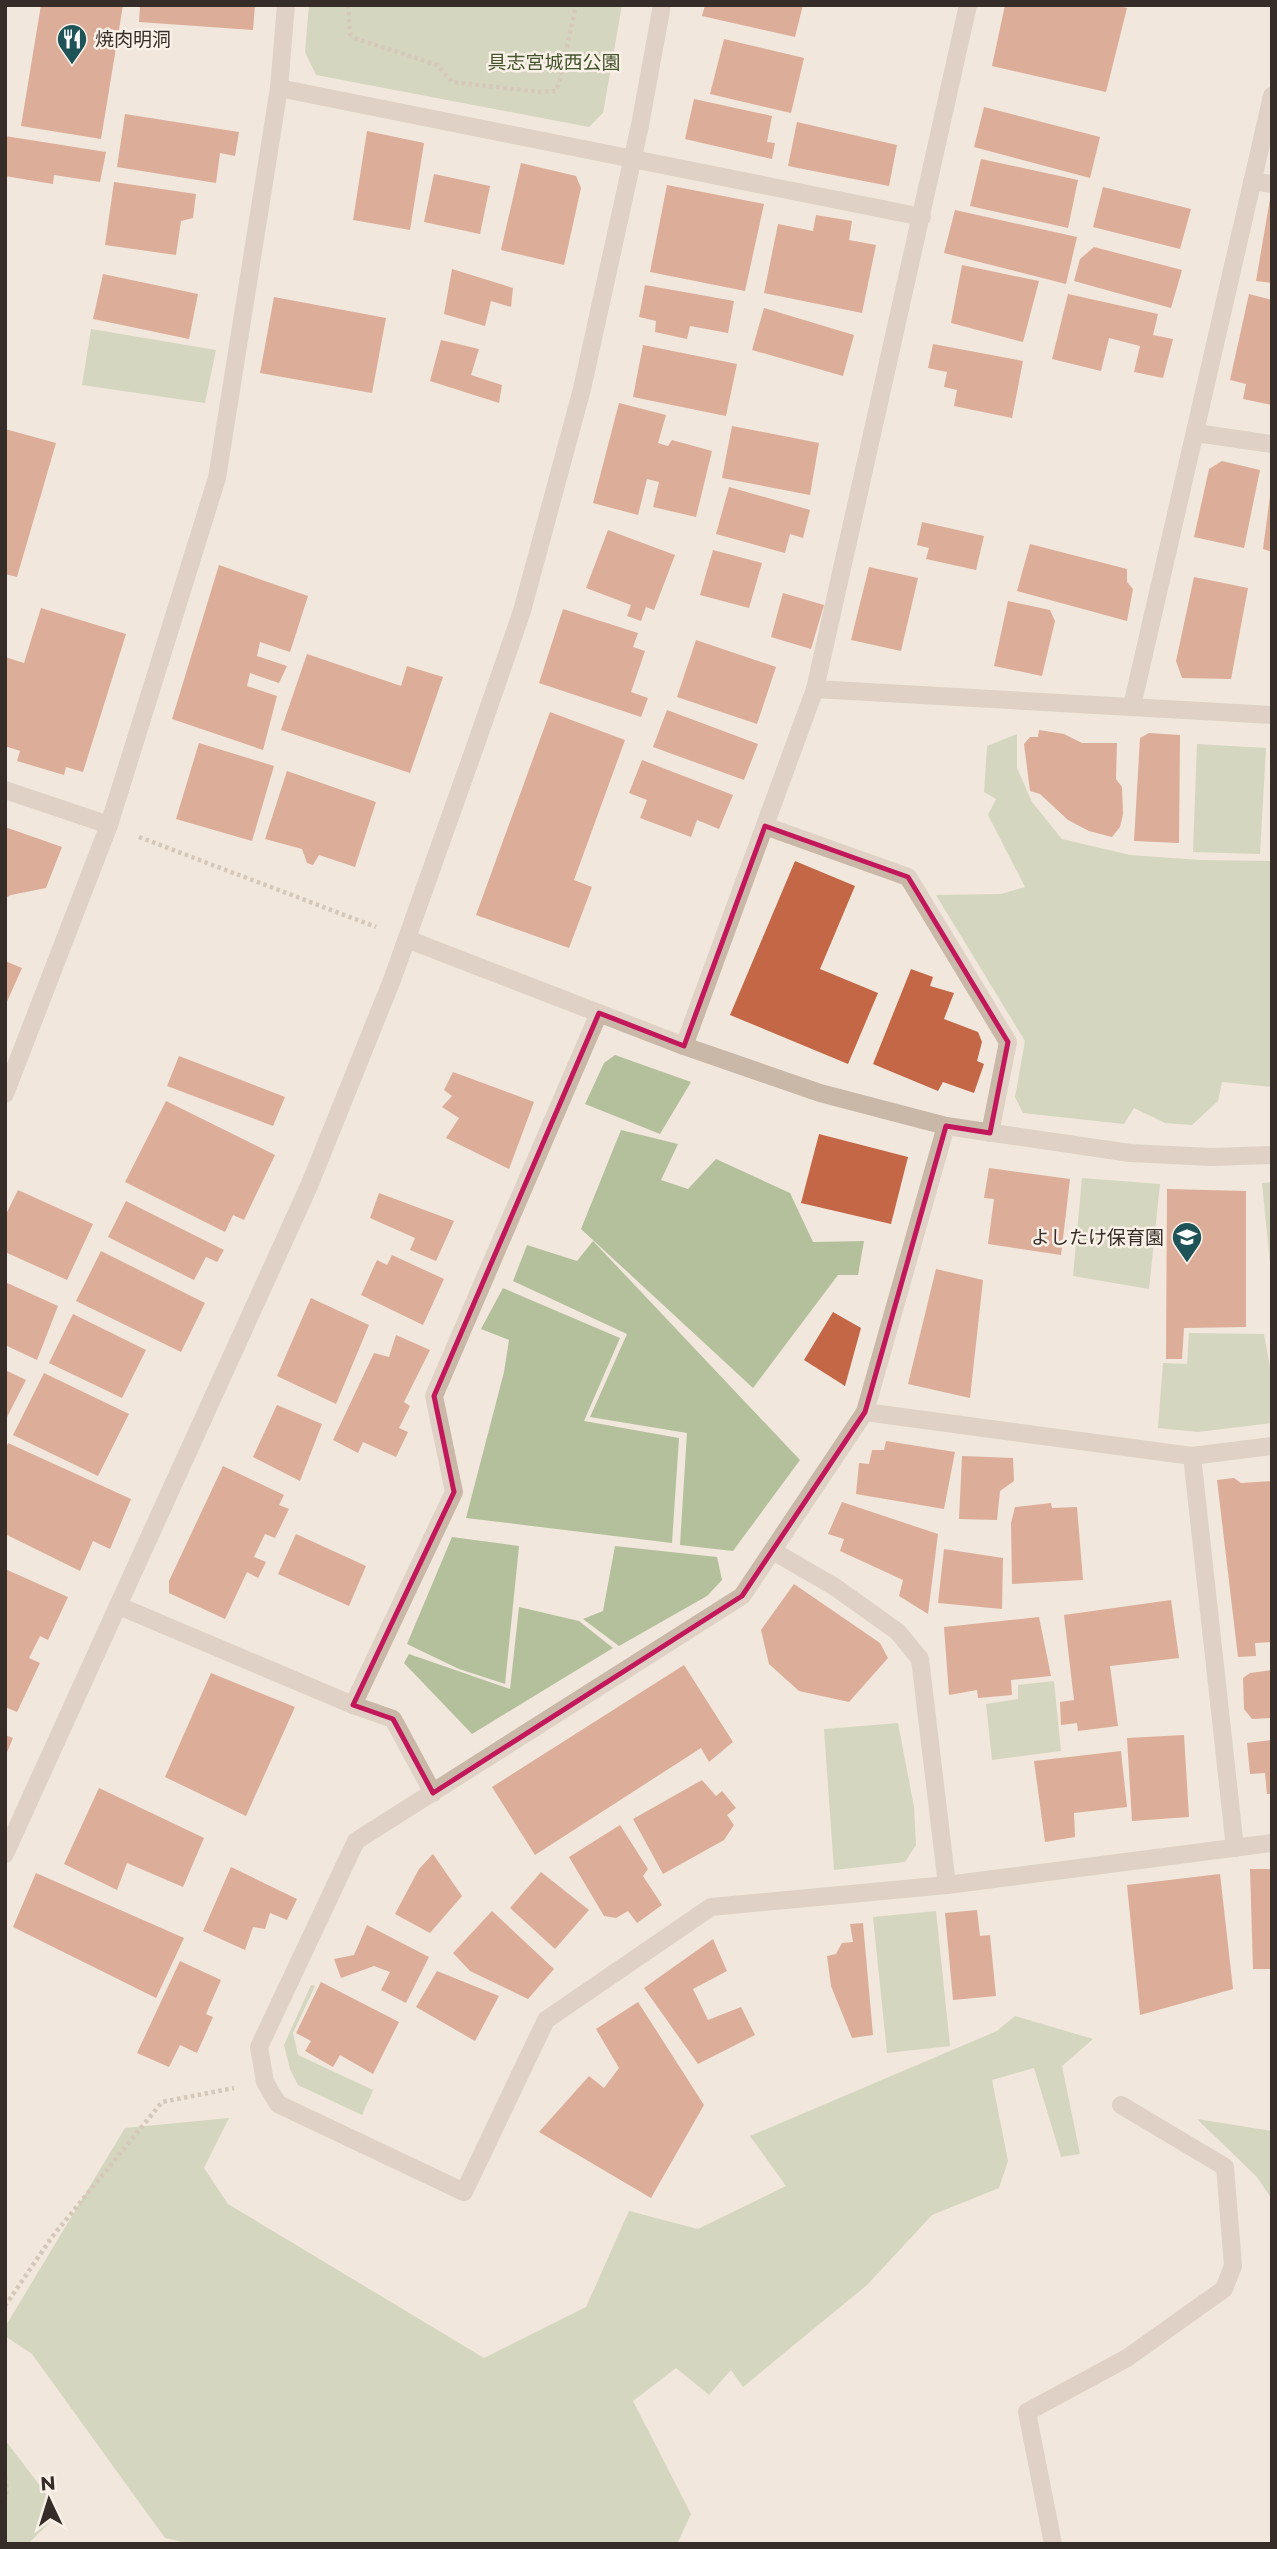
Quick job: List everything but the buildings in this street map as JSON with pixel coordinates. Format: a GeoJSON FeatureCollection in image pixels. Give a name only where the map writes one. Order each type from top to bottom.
{"type":"FeatureCollection","features":[{"type":"Feature","properties":{"kind":"street"},"geometry":{"type":"LineString","coordinates":[[5,1094],[109,825],[217,478],[279,88],[286,5]]}},
{"type":"Feature","properties":{"kind":"street"},"geometry":{"type":"LineString","coordinates":[[5,1854],[314,1175],[349,1092],[407,939],[522,611],[582,388],[633,158],[662,5]]}},
{"type":"Feature","properties":{"kind":"street"},"geometry":{"type":"LineString","coordinates":[[684,1046],[815,689],[968,5]]}},
{"type":"Feature","properties":{"kind":"street"},"geometry":{"type":"LineString","coordinates":[[279,88],[922,217]]}},
{"type":"Feature","properties":{"kind":"street"},"geometry":{"type":"LineString","coordinates":[[1132,706],[1272,96]]}},
{"type":"Feature","properties":{"kind":"street"},"geometry":{"type":"LineString","coordinates":[[1252,181],[1272,184]]}},
{"type":"Feature","properties":{"kind":"street"},"geometry":{"type":"LineString","coordinates":[[1196,433],[1272,444]]}},
{"type":"Feature","properties":{"kind":"street"},"geometry":{"type":"LineString","coordinates":[[815,689],[1272,715]]}},
{"type":"Feature","properties":{"kind":"street"},"geometry":{"type":"LineString","coordinates":[[5,790],[109,825]]}},
{"type":"Feature","properties":{"kind":"street"},"geometry":{"type":"LineString","coordinates":[[765,826],[908,877],[1008,1042],[990,1133]]}},
{"type":"Feature","properties":{"kind":"street"},"geometry":{"type":"LineString","coordinates":[[407,939],[684,1046],[820,1093],[946,1126],[1130,1153],[1211,1157],[1272,1155]]}},
{"type":"Feature","properties":{"kind":"street"},"geometry":{"type":"LineString","coordinates":[[354,1705],[454,1492],[434,1396],[599,1013]]}},
{"type":"Feature","properties":{"kind":"street"},"geometry":{"type":"LineString","coordinates":[[946,1126],[865,1412],[742,1596],[356,1841],[260,2047],[265,2082],[278,2104],[464,2192],[545,2020],[711,1907],[947,1885],[1272,1843]]}},
{"type":"Feature","properties":{"kind":"street"},"geometry":{"type":"LineString","coordinates":[[865,1412],[1192,1456],[1272,1446]]}},
{"type":"Feature","properties":{"kind":"street"},"geometry":{"type":"LineString","coordinates":[[1192,1456],[1235,1848]]}},
{"type":"Feature","properties":{"kind":"street"},"geometry":{"type":"LineString","coordinates":[[773,1551],[835,1587],[898,1632],[920,1660],[947,1885]]}},
{"type":"Feature","properties":{"kind":"street"},"geometry":{"type":"LineString","coordinates":[[119,1606],[393,1719],[433,1793]]}},
{"type":"Feature","properties":{"kind":"street"},"geometry":{"type":"LineString","coordinates":[[1053,2544],[1027,2412],[1127,2358],[1224,2289],[1233,2266],[1225,2167],[1121,2105]]}},
{"type":"Feature","properties":{"kind":"path"},"geometry":{"type":"LineString","coordinates":[[348,5],[350,34],[437,65],[452,82],[541,92],[556,90],[559,83],[576,5]]}},
{"type":"Feature","properties":{"kind":"path"},"geometry":{"type":"LineString","coordinates":[[109,825],[407,939]]}},
{"type":"Feature","properties":{"kind":"path"},"geometry":{"type":"LineString","coordinates":[[5,2306],[52,2237],[162,2102],[265,2082]]}},
{"type":"Feature","properties":{"kind":"path"},"geometry":{"type":"LineString","coordinates":[[5,2477],[5,2500]]}},
{"type":"Feature","properties":{"kind":"highlighted area"},"geometry":{"type":"Polygon","coordinates":[[[765,826],[908,877],[1008,1042],[990,1133],[946,1126],[865,1412],[742,1596],[433,1793],[393,1719],[353,1705],[454,1492],[434,1396],[599,1013],[684,1046],[765,826]]]}},
{"type":"Feature","properties":{"kind":"green space","name":"具志宮城西公園"},"geometry":{"type":"Polygon","coordinates":[[[309,5],[622,5],[603,113],[589,127],[316,75],[305,52],[309,5]]]}},
{"type":"Feature","properties":{"kind":"green space"},"geometry":{"type":"Polygon","coordinates":[[[91,329],[216,350],[205,403],[82,385],[91,329]]]}},
{"type":"Feature","properties":{"kind":"green space"},"geometry":{"type":"Polygon","coordinates":[[[1017,734],[1017,768],[1032,802],[1062,839],[1130,855],[1272,861],[1272,1087],[1222,1082],[1218,1101],[1192,1125],[1165,1123],[1134,1108],[1124,1124],[1023,1113],[1015,1097],[1025,1041],[936,895],[1001,894],[1025,887],[988,815],[996,799],[984,792],[987,746],[1017,734]]]}},
{"type":"Feature","properties":{"kind":"green space"},"geometry":{"type":"Polygon","coordinates":[[[1197,744],[1266,748],[1260,854],[1193,852],[1197,744]]]}},
{"type":"Feature","properties":{"kind":"green space"},"geometry":{"type":"Polygon","coordinates":[[[615,1055],[691,1082],[660,1134],[585,1104],[604,1063],[615,1055]]]}},
{"type":"Feature","properties":{"kind":"green space"},"geometry":{"type":"Polygon","coordinates":[[[621,1130],[678,1144],[661,1180],[688,1189],[716,1159],[790,1193],[813,1242],[864,1241],[858,1275],[838,1275],[753,1388],[581,1229],[621,1130]]]}},
{"type":"Feature","properties":{"kind":"green space"},"geometry":{"type":"Polygon","coordinates":[[[1082,1178],[1160,1184],[1149,1289],[1073,1276],[1082,1178]]]}},
{"type":"Feature","properties":{"kind":"green space"},"geometry":{"type":"Polygon","coordinates":[[[1272,1182],[1272,1283],[1262,1183],[1272,1182]]]}},
{"type":"Feature","properties":{"kind":"green space"},"geometry":{"type":"Polygon","coordinates":[[[593,1241],[800,1460],[733,1551],[680,1545],[687,1433],[590,1417],[627,1334],[513,1281],[527,1245],[577,1261],[593,1241]]]}},
{"type":"Feature","properties":{"kind":"green space"},"geometry":{"type":"Polygon","coordinates":[[[503,1288],[620,1338],[584,1421],[679,1438],[672,1543],[466,1518],[504,1372],[509,1340],[481,1329],[503,1288]]]}},
{"type":"Feature","properties":{"kind":"green space"},"geometry":{"type":"Polygon","coordinates":[[[1189,1333],[1264,1334],[1272,1377],[1272,1423],[1198,1432],[1158,1428],[1163,1363],[1187,1364],[1189,1333]]]}},
{"type":"Feature","properties":{"kind":"green space"},"geometry":{"type":"Polygon","coordinates":[[[452,1537],[519,1546],[505,1684],[459,1669],[407,1644],[452,1537]]]}},
{"type":"Feature","properties":{"kind":"green space"},"geometry":{"type":"Polygon","coordinates":[[[615,1546],[717,1557],[722,1580],[707,1596],[619,1646],[583,1619],[603,1611],[615,1546]]]}},
{"type":"Feature","properties":{"kind":"green space"},"geometry":{"type":"Polygon","coordinates":[[[519,1607],[579,1621],[613,1648],[472,1734],[404,1663],[409,1654],[510,1689],[519,1607]]]}},
{"type":"Feature","properties":{"kind":"green space"},"geometry":{"type":"Polygon","coordinates":[[[1054,1681],[1061,1751],[992,1760],[986,1704],[1018,1699],[1018,1685],[1054,1681]]]}},
{"type":"Feature","properties":{"kind":"green space"},"geometry":{"type":"Polygon","coordinates":[[[898,1723],[914,1807],[916,1845],[905,1862],[834,1870],[824,1729],[898,1723]]]}},
{"type":"Feature","properties":{"kind":"green space"},"geometry":{"type":"Polygon","coordinates":[[[936,1911],[950,2046],[887,2053],[873,1917],[936,1911]]]}},
{"type":"Feature","properties":{"kind":"green space"},"geometry":{"type":"Polygon","coordinates":[[[311,1985],[315,1986],[293,2033],[298,2055],[373,2090],[362,2115],[298,2085],[290,2069],[284,2045],[311,1985]]]}},
{"type":"Feature","properties":{"kind":"green space"},"geometry":{"type":"Polygon","coordinates":[[[1015,2016],[1093,2039],[1062,2066],[1080,2154],[1061,2157],[1034,2068],[992,2080],[1008,2161],[999,2188],[932,2215],[867,2285],[743,2387],[731,2370],[709,2395],[676,2368],[633,2401],[691,2514],[677,2544],[191,2544],[165,2538],[32,2354],[5,2336],[5,2327],[125,2128],[229,2118],[204,2168],[228,2204],[484,2358],[586,2307],[629,2211],[698,2229],[786,2186],[750,2136],[997,2031],[1015,2016]]]}},
{"type":"Feature","properties":{"kind":"green space"},"geometry":{"type":"Polygon","coordinates":[[[1197,2119],[1272,2131],[1272,2199],[1256,2176],[1197,2119]]]}},
{"type":"Feature","properties":{"kind":"green space"},"geometry":{"type":"Polygon","coordinates":[[[5,2440],[60,2512],[28,2544],[5,2544],[5,2440]]]}},
{"type":"Feature","properties":{"kind":"place","name":"焼肉明洞"},"geometry":{"type":"Point","coordinates":[72,66]}},
{"type":"Feature","properties":{"kind":"place","name":"よしたけ保育園"},"geometry":{"type":"Point","coordinates":[1187,1264]}}]}
